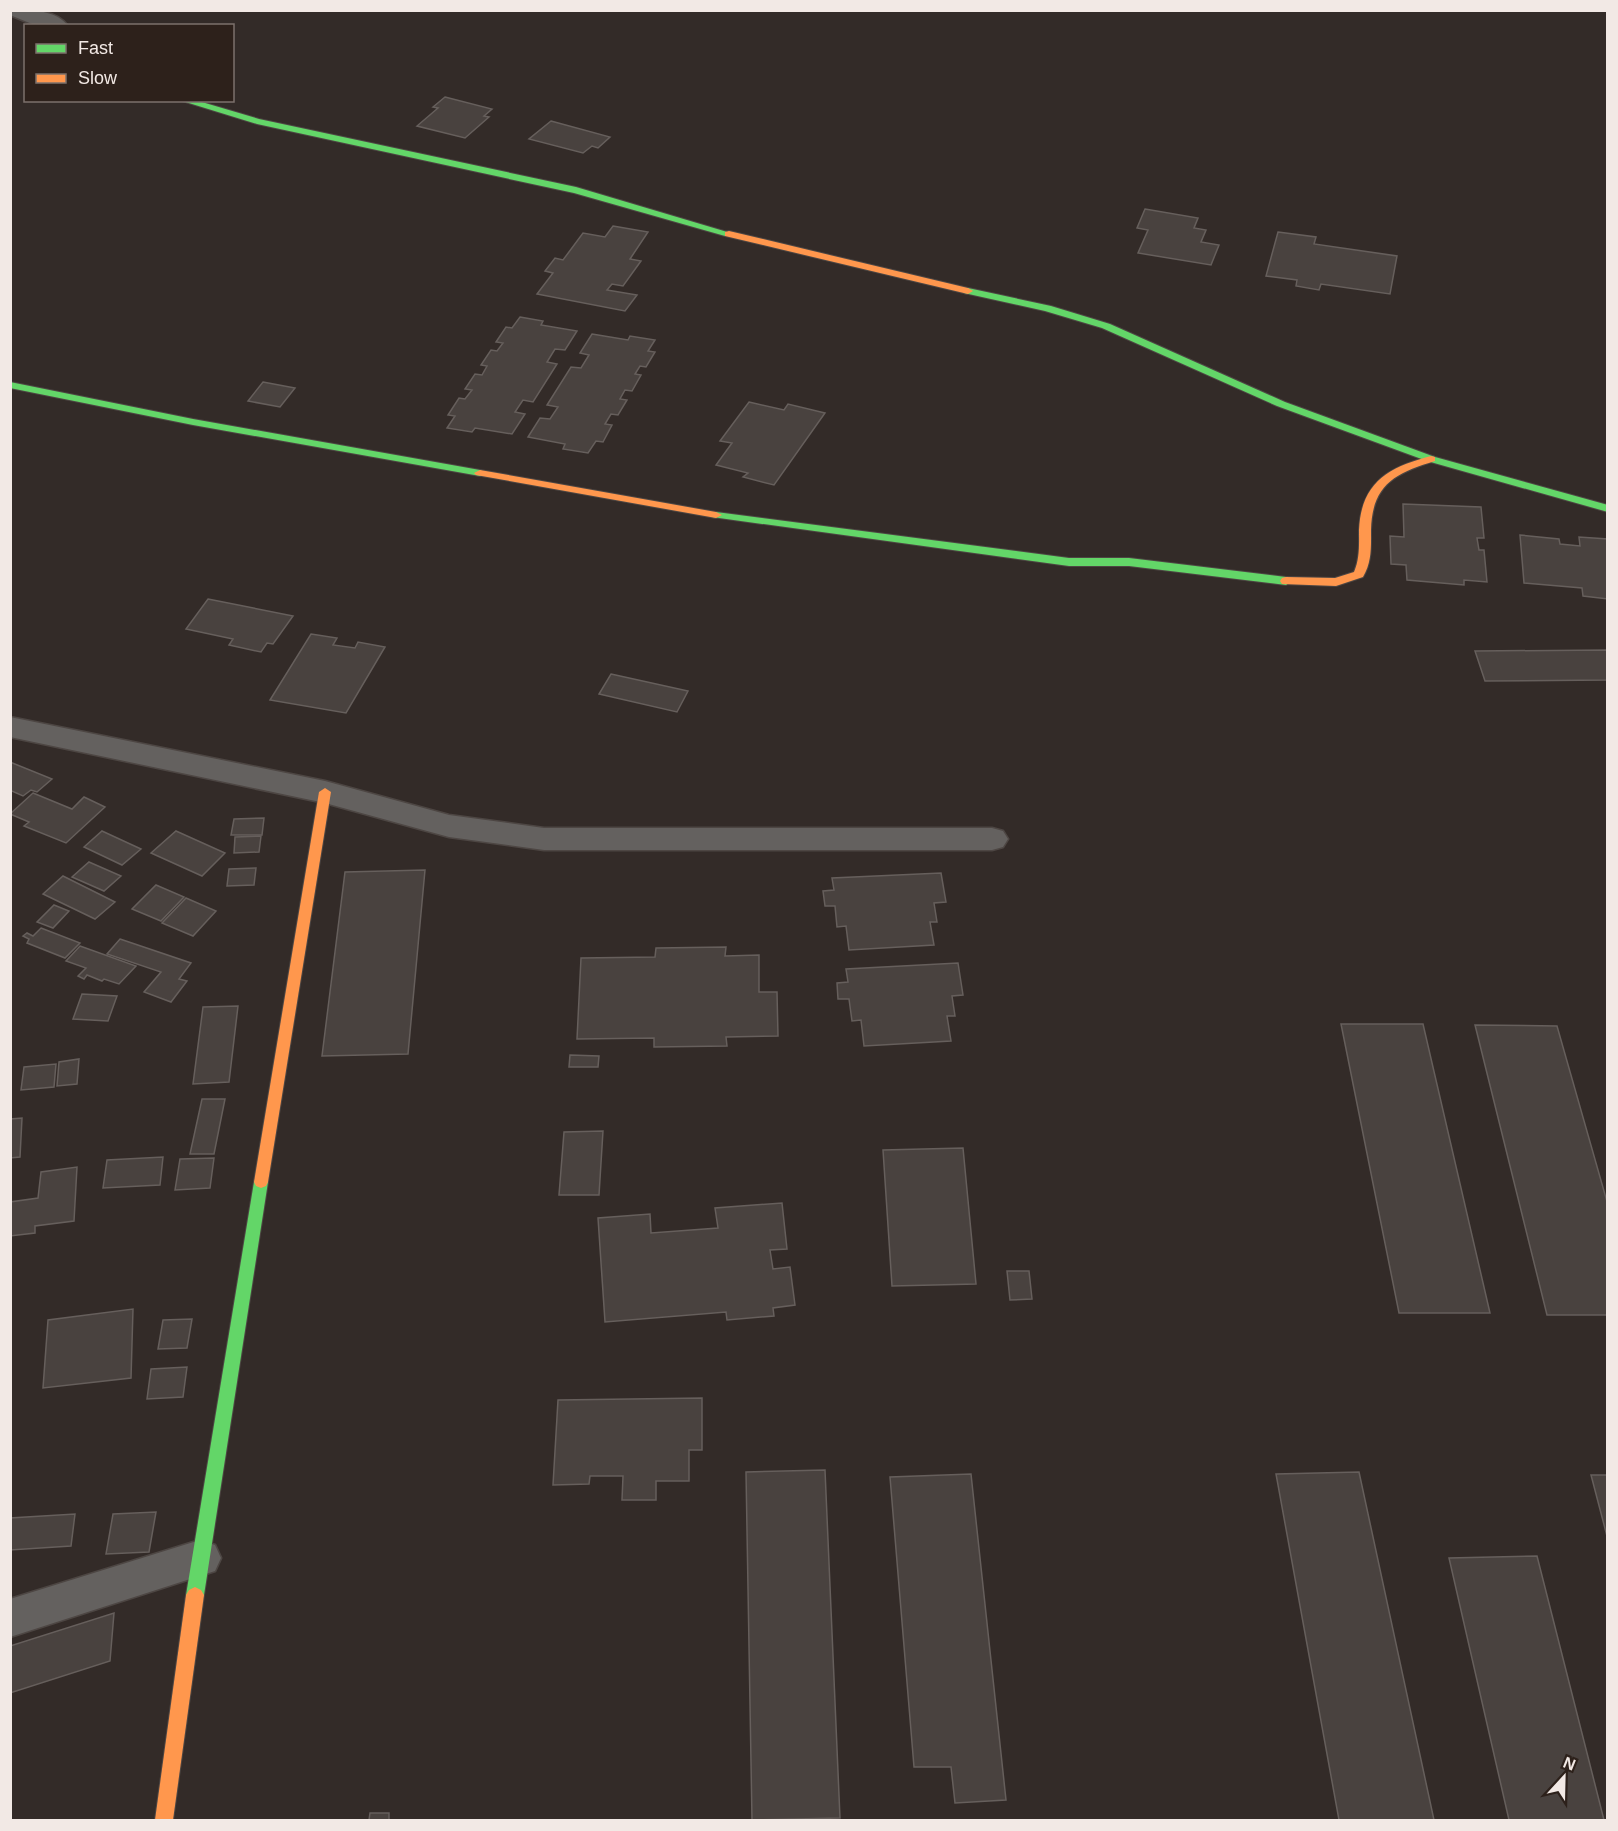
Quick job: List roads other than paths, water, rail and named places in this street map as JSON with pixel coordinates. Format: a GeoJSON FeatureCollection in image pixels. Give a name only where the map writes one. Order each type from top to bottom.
{"type":"FeatureCollection","features":[{"type":"Feature","properties":{"kind":"street"},"geometry":{"type":"LineString","coordinates":[[18,10],[52,24]]}},
{"type":"Feature","properties":{"kind":"street"},"geometry":{"type":"LineString","coordinates":[[190,102],[257,121],[576,190],[747,239],[1047,308],[1106,327],[1281,404],[1431,459],[1608,509]]}},
{"type":"Feature","properties":{"kind":"street"},"geometry":{"type":"LineString","coordinates":[[10,385],[193,422],[754,522],[1069,562],[1129,562],[1292,582],[1336,582],[1359,574],[1367,559],[1365,524],[1372,489],[1395,469],[1431,459]]}},
{"type":"Feature","properties":{"kind":"street"},"geometry":{"type":"LineString","coordinates":[[10,727],[325,792],[449,826],[544,839],[992,839]]}},
{"type":"Feature","properties":{"kind":"street"},"geometry":{"type":"LineString","coordinates":[[164,1821],[200,1558],[325,792]]}},
{"type":"Feature","properties":{"kind":"street"},"geometry":{"type":"LineString","coordinates":[[10,1618],[200,1558]]}}]}
